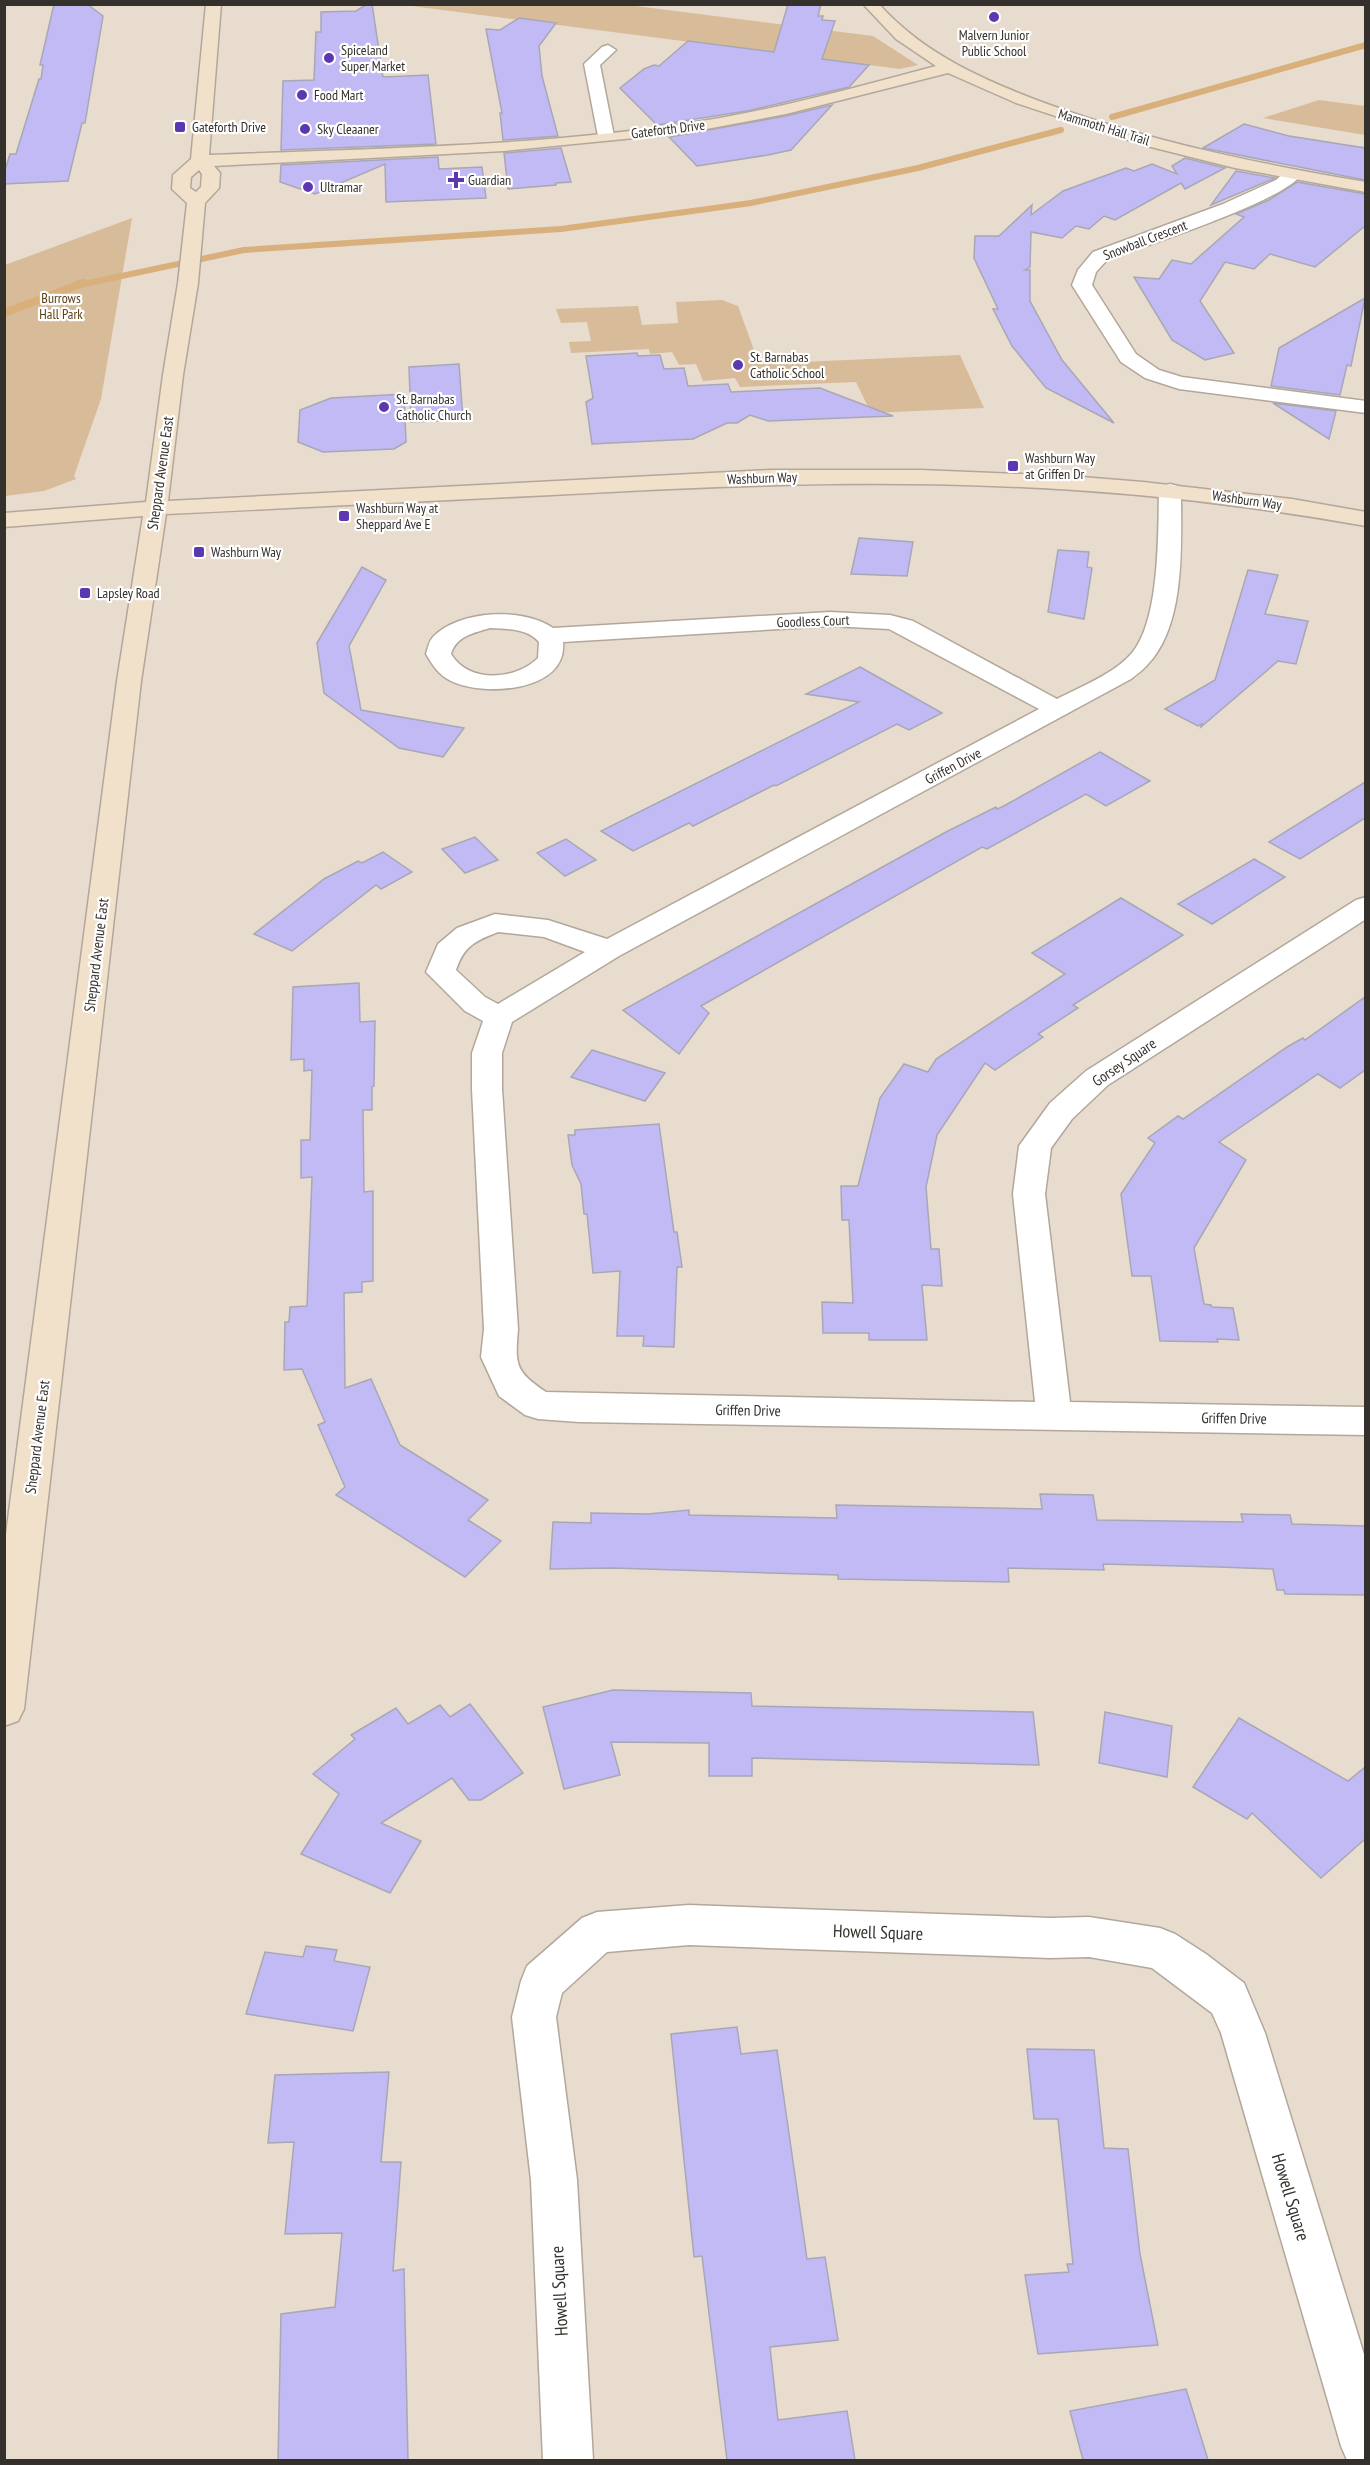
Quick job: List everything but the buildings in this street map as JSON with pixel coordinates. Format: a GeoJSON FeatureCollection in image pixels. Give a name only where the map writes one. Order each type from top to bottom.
{"type":"FeatureCollection","features":[{"type":"Feature","properties":{"kind":"street","name":"Sheppard Avenue East"},"geometry":{"type":"LineString","coordinates":[[4,1709],[129,681],[157,507],[173,375],[188,283],[196,202],[210,188],[211,174],[200,161],[214,4]]}},
{"type":"Feature","properties":{"kind":"street","name":"Mammoth Hall Trail"},"geometry":{"type":"LineString","coordinates":[[870,4],[886,22],[912,43],[951,67],[1002,92],[1109,130],[1205,156],[1292,175],[1365,187]]}},
{"type":"Feature","properties":{"kind":"street"},"geometry":{"type":"LineString","coordinates":[[606,136],[592,64],[608,50]]}},
{"type":"Feature","properties":{"kind":"street","name":"Gateforth Drive"},"geometry":{"type":"LineString","coordinates":[[200,161],[340,155],[685,129],[759,116],[951,67]]}},
{"type":"Feature","properties":{"kind":"street"},"geometry":{"type":"LineString","coordinates":[[196,202],[181,189],[182,175],[200,161]]}},
{"type":"Feature","properties":{"kind":"street","name":"Snowball Crescent"},"geometry":{"type":"LineString","coordinates":[[1292,175],[1282,184],[1229,208],[1100,256],[1087,270],[1082,285],[1128,358],[1152,374],[1179,383],[1365,407]]}},
{"type":"Feature","properties":{"kind":"street","name":"Washburn Way"},"geometry":{"type":"LineString","coordinates":[[157,507],[782,477],[961,476],[1024,478],[1170,491],[1318,510],[1365,519]]}},
{"type":"Feature","properties":{"kind":"street","name":"Griffen Drive"},"geometry":{"type":"LineString","coordinates":[[1170,491],[1163,608],[1154,636],[1141,658],[1122,674],[609,950],[499,1017],[487,1053],[487,1089],[501,1329],[498,1357],[511,1386],[538,1405],[579,1408],[1365,1421]]}},
{"type":"Feature","properties":{"kind":"street"},"geometry":{"type":"LineString","coordinates":[[4,520],[157,507]]}},
{"type":"Feature","properties":{"kind":"street","name":"Goodless Court"},"geometry":{"type":"LineString","coordinates":[[547,636],[830,619],[890,622],[904,626],[1058,710]]}},
{"type":"Feature","properties":{"kind":"street","name":"Gorsey Square"},"geometry":{"type":"LineString","coordinates":[[1054,1415],[1029,1194],[1035,1146],[1061,1111],[1097,1078],[1365,906]]}},
{"type":"Feature","properties":{"kind":"street"},"geometry":{"type":"LineString","coordinates":[[499,1017],[476,1004],[441,972],[448,950],[466,934],[495,922],[548,929],[609,950]]}},
{"type":"Feature","properties":{"kind":"street","name":"Howell Square"},"geometry":{"type":"LineString","coordinates":[[568,2460],[554,2180],[534,2017],[543,1981],[597,1932],[689,1925],[1038,1938],[1089,1937],[1160,1949],[1191,1969],[1228,1998],[1243,2033],[1365,2446]]}},
{"type":"Feature","properties":{"kind":"green space"},"geometry":{"type":"Polygon","coordinates":[[[404,5],[628,5],[873,36],[918,65],[900,69],[404,5]]]}},
{"type":"Feature","properties":{"kind":"green space"},"geometry":{"type":"Polygon","coordinates":[[[1319,100],[1365,106],[1365,135],[1263,118],[1319,100]]]}},
{"type":"Feature","properties":{"kind":"green space","name":"Burrows Hall Park"},"geometry":{"type":"Polygon","coordinates":[[[132,218],[101,399],[74,476],[76,479],[44,491],[5,496],[5,265],[132,218]]]}},
{"type":"Feature","properties":{"kind":"green space"},"geometry":{"type":"Polygon","coordinates":[[[722,300],[738,306],[759,364],[960,355],[984,408],[871,413],[856,382],[740,387],[735,378],[703,381],[696,364],[679,365],[672,352],[650,354],[649,349],[571,353],[569,342],[591,341],[587,322],[561,323],[556,309],[638,306],[642,325],[678,323],[676,302],[722,300]]]}},
{"type":"Feature","properties":{"kind":"waterway"},"geometry":{"type":"LineString","coordinates":[[1112,117],[1366,45]]}},
{"type":"Feature","properties":{"kind":"waterway"},"geometry":{"type":"LineString","coordinates":[[79,285],[244,250],[561,229],[751,203],[918,168],[1061,130]]}},
{"type":"Feature","properties":{"kind":"waterway"},"geometry":{"type":"LineString","coordinates":[[4,313],[83,283]]}},
{"type":"Feature","properties":{"kind":"place","name":"Malvern Junior Public School"},"geometry":{"type":"Point","coordinates":[994,17]}},
{"type":"Feature","properties":{"kind":"place","name":"Spiceland Super Market"},"geometry":{"type":"Point","coordinates":[329,58]}},
{"type":"Feature","properties":{"kind":"place","name":"Food Mart"},"geometry":{"type":"Point","coordinates":[302,95]}},
{"type":"Feature","properties":{"kind":"place","name":"Gateforth Drive"},"geometry":{"type":"Point","coordinates":[180,127]}},
{"type":"Feature","properties":{"kind":"place","name":"Sky Cleaaner"},"geometry":{"type":"Point","coordinates":[305,129]}},
{"type":"Feature","properties":{"kind":"place","name":"Guardian"},"geometry":{"type":"Point","coordinates":[456,180]}},
{"type":"Feature","properties":{"kind":"place","name":"Ultramar"},"geometry":{"type":"Point","coordinates":[308,187]}},
{"type":"Feature","properties":{"kind":"place","name":"St. Barnabas Catholic School"},"geometry":{"type":"Point","coordinates":[738,365]}},
{"type":"Feature","properties":{"kind":"place","name":"St. Barnabas Catholic Church"},"geometry":{"type":"Point","coordinates":[384,407]}},
{"type":"Feature","properties":{"kind":"place","name":"Washburn Way at Griffen Dr"},"geometry":{"type":"Point","coordinates":[1013,466]}},
{"type":"Feature","properties":{"kind":"place","name":"Washburn Way at Sheppard Ave E"},"geometry":{"type":"Point","coordinates":[344,516]}},
{"type":"Feature","properties":{"kind":"place","name":"Washburn Way"},"geometry":{"type":"Point","coordinates":[199,552]}},
{"type":"Feature","properties":{"kind":"place","name":"Lapsley Road"},"geometry":{"type":"Point","coordinates":[85,593]}}]}
